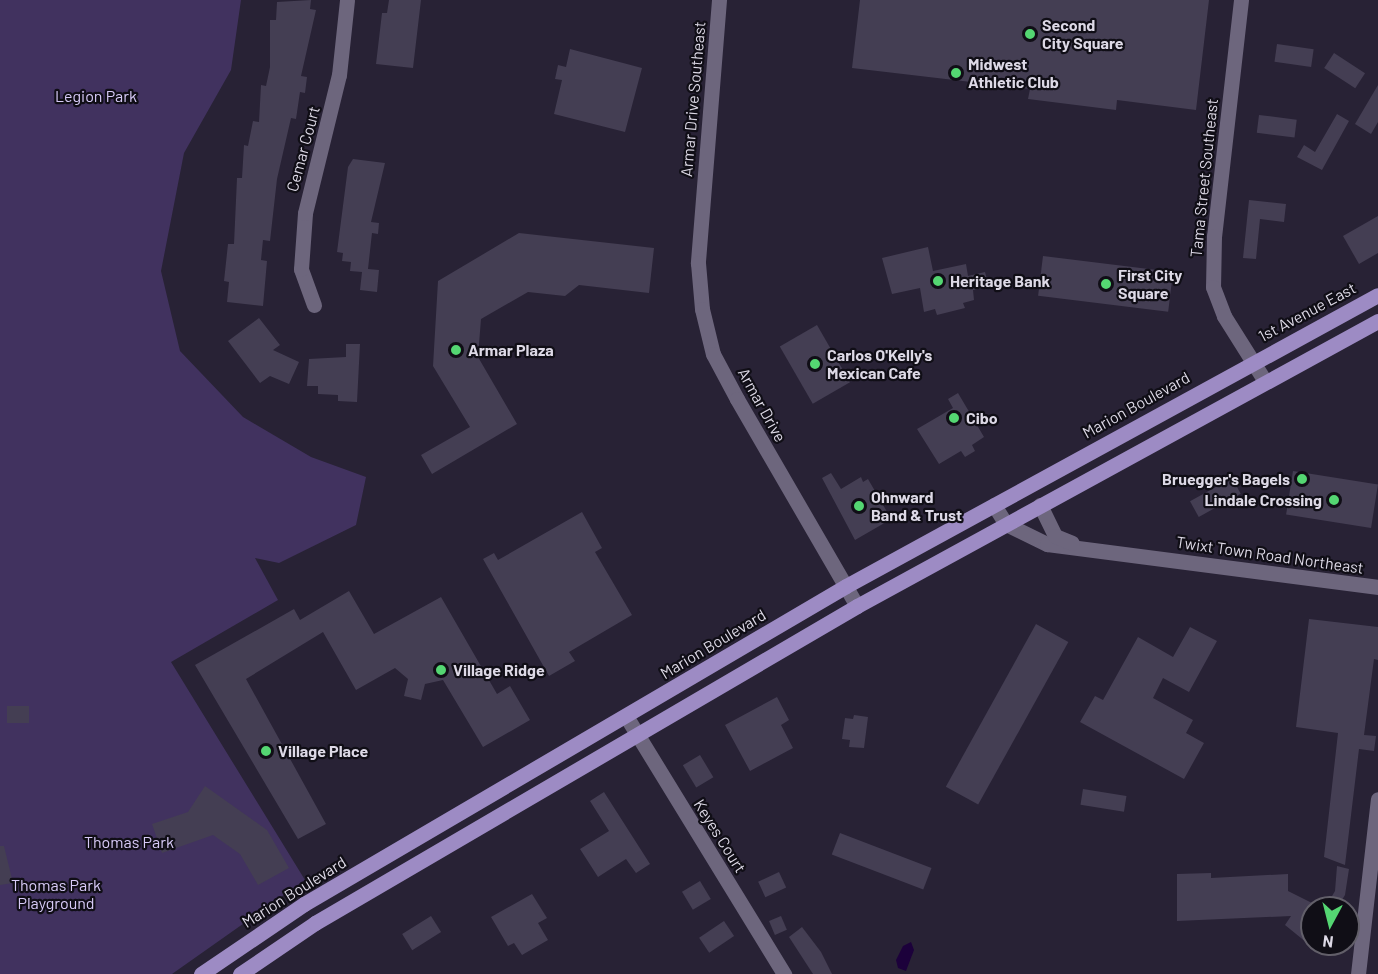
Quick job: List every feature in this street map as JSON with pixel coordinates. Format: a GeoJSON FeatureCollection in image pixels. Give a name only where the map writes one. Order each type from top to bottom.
{"type":"FeatureCollection","features":[{"type":"Feature","properties":{"kind":"main road","name":"1st Avenue East"},"geometry":{"type":"LineString","coordinates":[[1252,361],[1378,296]]}},
{"type":"Feature","properties":{"kind":"main road"},"geometry":{"type":"LineString","coordinates":[[240,974],[315,923],[857,606],[1378,321]]}},
{"type":"Feature","properties":{"kind":"main road","name":"Marion Boulevard"},"geometry":{"type":"LineString","coordinates":[[201,974],[304,904],[846,586],[1252,361]]}},
{"type":"Feature","properties":{"kind":"street","name":"Cemar Court"},"geometry":{"type":"LineString","coordinates":[[314,305],[301,269],[306,213],[339,75],[347,0]]}},
{"type":"Feature","properties":{"kind":"street","name":"Armar Drive Southeast"},"geometry":{"type":"LineString","coordinates":[[703,201],[719,0]]}},
{"type":"Feature","properties":{"kind":"street","name":"Tama Street Southeast"},"geometry":{"type":"LineString","coordinates":[[1241,0],[1214,236],[1213,287],[1224,316],[1265,381]]}},
{"type":"Feature","properties":{"kind":"street","name":"Armar Drive"},"geometry":{"type":"LineString","coordinates":[[703,201],[698,263],[702,309],[713,354],[857,606]]}},
{"type":"Feature","properties":{"kind":"street"},"geometry":{"type":"LineString","coordinates":[[994,505],[1006,524]]}},
{"type":"Feature","properties":{"kind":"street"},"geometry":{"type":"LineString","coordinates":[[1040,505],[1055,536],[1086,549]]}},
{"type":"Feature","properties":{"kind":"street","name":"Twixt Town Road Northeast"},"geometry":{"type":"LineString","coordinates":[[1006,524],[1047,544],[1378,587]]}},
{"type":"Feature","properties":{"kind":"street","name":"Keyes Court"},"geometry":{"type":"LineString","coordinates":[[626,716],[784,974]]}},
{"type":"Feature","properties":{"kind":"street"},"geometry":{"type":"LineString","coordinates":[[1358,974],[1378,799]]}},
{"type":"Feature","properties":{"kind":"green space"},"geometry":{"type":"Polygon","coordinates":[[[0,0],[241,0],[231,70],[184,153],[161,271],[180,351],[243,417],[311,457],[366,477],[356,525],[279,563],[255,558],[278,600],[171,662],[305,880],[172,974],[0,974],[0,0]]]}},
{"type":"Feature","properties":{"kind":"shaded area"},"geometry":{"type":"Polygon","coordinates":[[[911,942],[914,950],[906,971],[898,968],[896,960],[903,946],[911,942]]]}},
{"type":"Feature","properties":{"kind":"building"},"geometry":{"type":"Polygon","coordinates":[[[311,0],[310,9],[316,10],[301,76],[307,77],[305,93],[300,92],[296,119],[291,118],[277,179],[270,241],[263,240],[261,260],[267,261],[263,306],[227,302],[229,282],[224,281],[228,244],[234,244],[237,178],[242,178],[244,145],[248,146],[253,121],[259,122],[261,85],[266,86],[270,67],[270,20],[276,20],[277,2],[311,0]]]}},
{"type":"Feature","properties":{"kind":"building"},"geometry":{"type":"Polygon","coordinates":[[[389,0],[421,0],[413,68],[376,64],[382,13],[387,13],[389,0]]]}},
{"type":"Feature","properties":{"kind":"building","name":"Second City Square"},"geometry":{"type":"Polygon","coordinates":[[[860,0],[1209,0],[1196,110],[1117,100],[1116,110],[1028,99],[1030,89],[852,68],[860,0]]]}},
{"type":"Feature","properties":{"kind":"building"},"geometry":{"type":"Polygon","coordinates":[[[1277,44],[1314,49],[1311,67],[1274,62],[1277,44]]]}},
{"type":"Feature","properties":{"kind":"building"},"geometry":{"type":"Polygon","coordinates":[[[570,49],[642,68],[625,132],[554,114],[562,80],[555,79],[558,65],[566,67],[570,49]]]}},
{"type":"Feature","properties":{"kind":"building"},"geometry":{"type":"Polygon","coordinates":[[[1334,53],[1365,73],[1355,88],[1324,68],[1334,53]]]}},
{"type":"Feature","properties":{"kind":"building"},"geometry":{"type":"Polygon","coordinates":[[[1378,85],[1378,122],[1371,134],[1355,124],[1378,85]]]}},
{"type":"Feature","properties":{"kind":"building"},"geometry":{"type":"Polygon","coordinates":[[[1337,114],[1349,121],[1322,170],[1297,157],[1304,145],[1315,152],[1337,114]]]}},
{"type":"Feature","properties":{"kind":"building"},"geometry":{"type":"Polygon","coordinates":[[[1259,115],[1297,120],[1295,137],[1257,133],[1259,115]]]}},
{"type":"Feature","properties":{"kind":"building"},"geometry":{"type":"Polygon","coordinates":[[[353,159],[385,163],[371,222],[379,223],[378,234],[372,233],[368,269],[379,270],[377,292],[360,290],[362,272],[350,271],[351,262],[342,261],[343,253],[337,252],[348,167],[353,159]]]}},
{"type":"Feature","properties":{"kind":"building"},"geometry":{"type":"Polygon","coordinates":[[[1249,200],[1286,204],[1284,222],[1260,219],[1256,259],[1243,258],[1249,200]]]}},
{"type":"Feature","properties":{"kind":"building"},"geometry":{"type":"Polygon","coordinates":[[[1378,216],[1378,253],[1359,264],[1343,236],[1378,216]]]}},
{"type":"Feature","properties":{"kind":"building","name":"Armar Plaza"},"geometry":{"type":"Polygon","coordinates":[[[519,233],[654,248],[649,293],[579,285],[565,296],[528,292],[481,319],[478,357],[517,424],[432,474],[421,455],[470,427],[433,366],[438,281],[519,233]]]}},
{"type":"Feature","properties":{"kind":"building","name":"Heritage Bank"},"geometry":{"type":"Polygon","coordinates":[[[928,247],[933,271],[966,264],[968,276],[985,272],[989,287],[973,290],[974,300],[963,303],[965,308],[937,315],[935,309],[924,312],[920,288],[892,294],[882,258],[928,247]]]}},
{"type":"Feature","properties":{"kind":"building","name":"First City Square"},"geometry":{"type":"Polygon","coordinates":[[[1043,256],[1173,272],[1168,312],[1038,296],[1043,256]]]}},
{"type":"Feature","properties":{"kind":"building"},"geometry":{"type":"Polygon","coordinates":[[[259,318],[280,345],[273,350],[299,362],[289,384],[270,376],[260,383],[228,341],[259,318]]]}},
{"type":"Feature","properties":{"kind":"building","name":"Carlos O'Kelly's Mexican Cafe"},"geometry":{"type":"Polygon","coordinates":[[[817,325],[850,382],[813,404],[780,346],[817,325]]]}},
{"type":"Feature","properties":{"kind":"building"},"geometry":{"type":"Polygon","coordinates":[[[346,344],[360,344],[357,402],[338,401],[338,395],[318,394],[318,386],[307,386],[309,359],[346,357],[346,344]]]}},
{"type":"Feature","properties":{"kind":"building","name":"Cibo"},"geometry":{"type":"Polygon","coordinates":[[[958,393],[984,437],[972,445],[975,451],[965,457],[961,451],[939,464],[917,429],[953,408],[948,399],[958,393]]]}},
{"type":"Feature","properties":{"kind":"building","name":"Lindale Crossing"},"geometry":{"type":"Polygon","coordinates":[[[1293,471],[1378,484],[1371,528],[1286,514],[1293,471]]]}},
{"type":"Feature","properties":{"kind":"building","name":"Ohnward Band & Trust"},"geometry":{"type":"Polygon","coordinates":[[[831,473],[841,489],[861,477],[863,482],[868,479],[890,517],[888,521],[855,540],[822,478],[831,473]]]}},
{"type":"Feature","properties":{"kind":"building"},"geometry":{"type":"Polygon","coordinates":[[[1232,478],[1241,494],[1199,517],[1190,501],[1232,478]]]}},
{"type":"Feature","properties":{"kind":"building"},"geometry":{"type":"Polygon","coordinates":[[[582,512],[602,548],[595,552],[632,615],[569,652],[575,661],[549,676],[483,559],[494,553],[498,560],[582,512]]]}},
{"type":"Feature","properties":{"kind":"building"},"geometry":{"type":"Polygon","coordinates":[[[349,591],[374,634],[441,597],[497,694],[510,686],[530,720],[483,747],[443,680],[425,684],[421,700],[404,696],[408,679],[395,668],[356,690],[323,632],[246,679],[326,824],[298,839],[195,665],[294,609],[300,620],[349,591]]]}},
{"type":"Feature","properties":{"kind":"building"},"geometry":{"type":"Polygon","coordinates":[[[1309,619],[1378,627],[1378,660],[1374,659],[1364,735],[1376,736],[1374,751],[1359,749],[1345,865],[1324,857],[1338,733],[1296,727],[1309,619]]]}},
{"type":"Feature","properties":{"kind":"building"},"geometry":{"type":"Polygon","coordinates":[[[1036,624],[1068,642],[978,805],[946,787],[1036,624]]]}},
{"type":"Feature","properties":{"kind":"building"},"geometry":{"type":"Polygon","coordinates":[[[1190,627],[1217,641],[1189,692],[1163,678],[1153,698],[1193,720],[1186,733],[1204,743],[1184,779],[1080,722],[1095,696],[1103,700],[1138,637],[1173,657],[1190,627]]]}},
{"type":"Feature","properties":{"kind":"building"},"geometry":{"type":"Polygon","coordinates":[[[777,697],[789,720],[781,725],[793,748],[750,771],[725,725],[777,697]]]}},
{"type":"Feature","properties":{"kind":"building"},"geometry":{"type":"Polygon","coordinates":[[[7,706],[29,706],[29,723],[7,723],[7,706]]]}},
{"type":"Feature","properties":{"kind":"building"},"geometry":{"type":"Polygon","coordinates":[[[854,715],[868,717],[864,748],[849,747],[850,740],[842,739],[845,718],[853,719],[854,715]]]}},
{"type":"Feature","properties":{"kind":"building"},"geometry":{"type":"Polygon","coordinates":[[[700,755],[713,777],[696,788],[683,765],[700,755]]]}},
{"type":"Feature","properties":{"kind":"building"},"geometry":{"type":"Polygon","coordinates":[[[205,786],[267,830],[289,868],[258,885],[240,854],[213,835],[162,853],[152,824],[188,812],[205,786]]]}},
{"type":"Feature","properties":{"kind":"building"},"geometry":{"type":"Polygon","coordinates":[[[1083,789],[1126,796],[1124,812],[1080,805],[1083,789]]]}},
{"type":"Feature","properties":{"kind":"building"},"geometry":{"type":"Polygon","coordinates":[[[604,792],[650,864],[636,873],[626,859],[598,877],[580,849],[609,831],[590,801],[604,792]]]}},
{"type":"Feature","properties":{"kind":"building"},"geometry":{"type":"Polygon","coordinates":[[[840,833],[931,868],[923,890],[832,854],[840,833]]]}},
{"type":"Feature","properties":{"kind":"building"},"geometry":{"type":"Polygon","coordinates":[[[0,846],[4,846],[13,883],[0,885],[0,846]]]}},
{"type":"Feature","properties":{"kind":"building"},"geometry":{"type":"Polygon","coordinates":[[[1337,866],[1349,869],[1344,896],[1332,896],[1335,891],[1337,866]]]}},
{"type":"Feature","properties":{"kind":"building"},"geometry":{"type":"Polygon","coordinates":[[[779,872],[786,887],[765,897],[758,882],[779,872]]]}},
{"type":"Feature","properties":{"kind":"building"},"geometry":{"type":"Polygon","coordinates":[[[1211,873],[1211,878],[1288,874],[1288,891],[1300,897],[1300,937],[1285,925],[1291,916],[1177,921],[1177,874],[1211,873]]]}},
{"type":"Feature","properties":{"kind":"building"},"geometry":{"type":"Polygon","coordinates":[[[700,881],[711,899],[693,910],[682,892],[700,881]]]}},
{"type":"Feature","properties":{"kind":"building"},"geometry":{"type":"Polygon","coordinates":[[[532,894],[547,918],[538,923],[548,940],[522,955],[514,943],[508,946],[491,917],[532,894]]]}},
{"type":"Feature","properties":{"kind":"building"},"geometry":{"type":"Polygon","coordinates":[[[431,916],[441,932],[412,950],[402,934],[431,916]]]}},
{"type":"Feature","properties":{"kind":"building"},"geometry":{"type":"Polygon","coordinates":[[[781,916],[787,930],[775,935],[769,921],[781,916]]]}},
{"type":"Feature","properties":{"kind":"building"},"geometry":{"type":"Polygon","coordinates":[[[724,921],[734,936],[709,953],[699,938],[724,921]]]}},
{"type":"Feature","properties":{"kind":"building"},"geometry":{"type":"Polygon","coordinates":[[[802,927],[821,952],[832,974],[813,974],[789,937],[802,927]]]}},
{"type":"Feature","properties":{"kind":"place","name":"Second City Square"},"geometry":{"type":"Point","coordinates":[1030,34]}},
{"type":"Feature","properties":{"kind":"place","name":"Midwest Athletic Club"},"geometry":{"type":"Point","coordinates":[956,73]}},
{"type":"Feature","properties":{"kind":"place","name":"Heritage Bank"},"geometry":{"type":"Point","coordinates":[938,281]}},
{"type":"Feature","properties":{"kind":"place","name":"First City Square"},"geometry":{"type":"Point","coordinates":[1106,284]}},
{"type":"Feature","properties":{"kind":"place","name":"Armar Plaza"},"geometry":{"type":"Point","coordinates":[456,350]}},
{"type":"Feature","properties":{"kind":"place","name":"Carlos O'Kelly's Mexican Cafe"},"geometry":{"type":"Point","coordinates":[815,364]}},
{"type":"Feature","properties":{"kind":"place","name":"Cibo"},"geometry":{"type":"Point","coordinates":[954,418]}},
{"type":"Feature","properties":{"kind":"place","name":"Bruegger's Bagels"},"geometry":{"type":"Point","coordinates":[1302,479]}},
{"type":"Feature","properties":{"kind":"place","name":"Lindale Crossing"},"geometry":{"type":"Point","coordinates":[1334,500]}},
{"type":"Feature","properties":{"kind":"place","name":"Ohnward Band & Trust"},"geometry":{"type":"Point","coordinates":[859,506]}},
{"type":"Feature","properties":{"kind":"place","name":"Village Ridge"},"geometry":{"type":"Point","coordinates":[441,670]}},
{"type":"Feature","properties":{"kind":"place","name":"Village Place"},"geometry":{"type":"Point","coordinates":[266,751]}},
{"type":"Feature","properties":{"kind":"park label","name":"Legion Park"},"geometry":{"type":"Point","coordinates":[96,96]}},
{"type":"Feature","properties":{"kind":"park label","name":"Thomas Park"},"geometry":{"type":"Point","coordinates":[129,842]}},
{"type":"Feature","properties":{"kind":"park label","name":"Thomas Park Playground"},"geometry":{"type":"Point","coordinates":[56,894]}}]}
